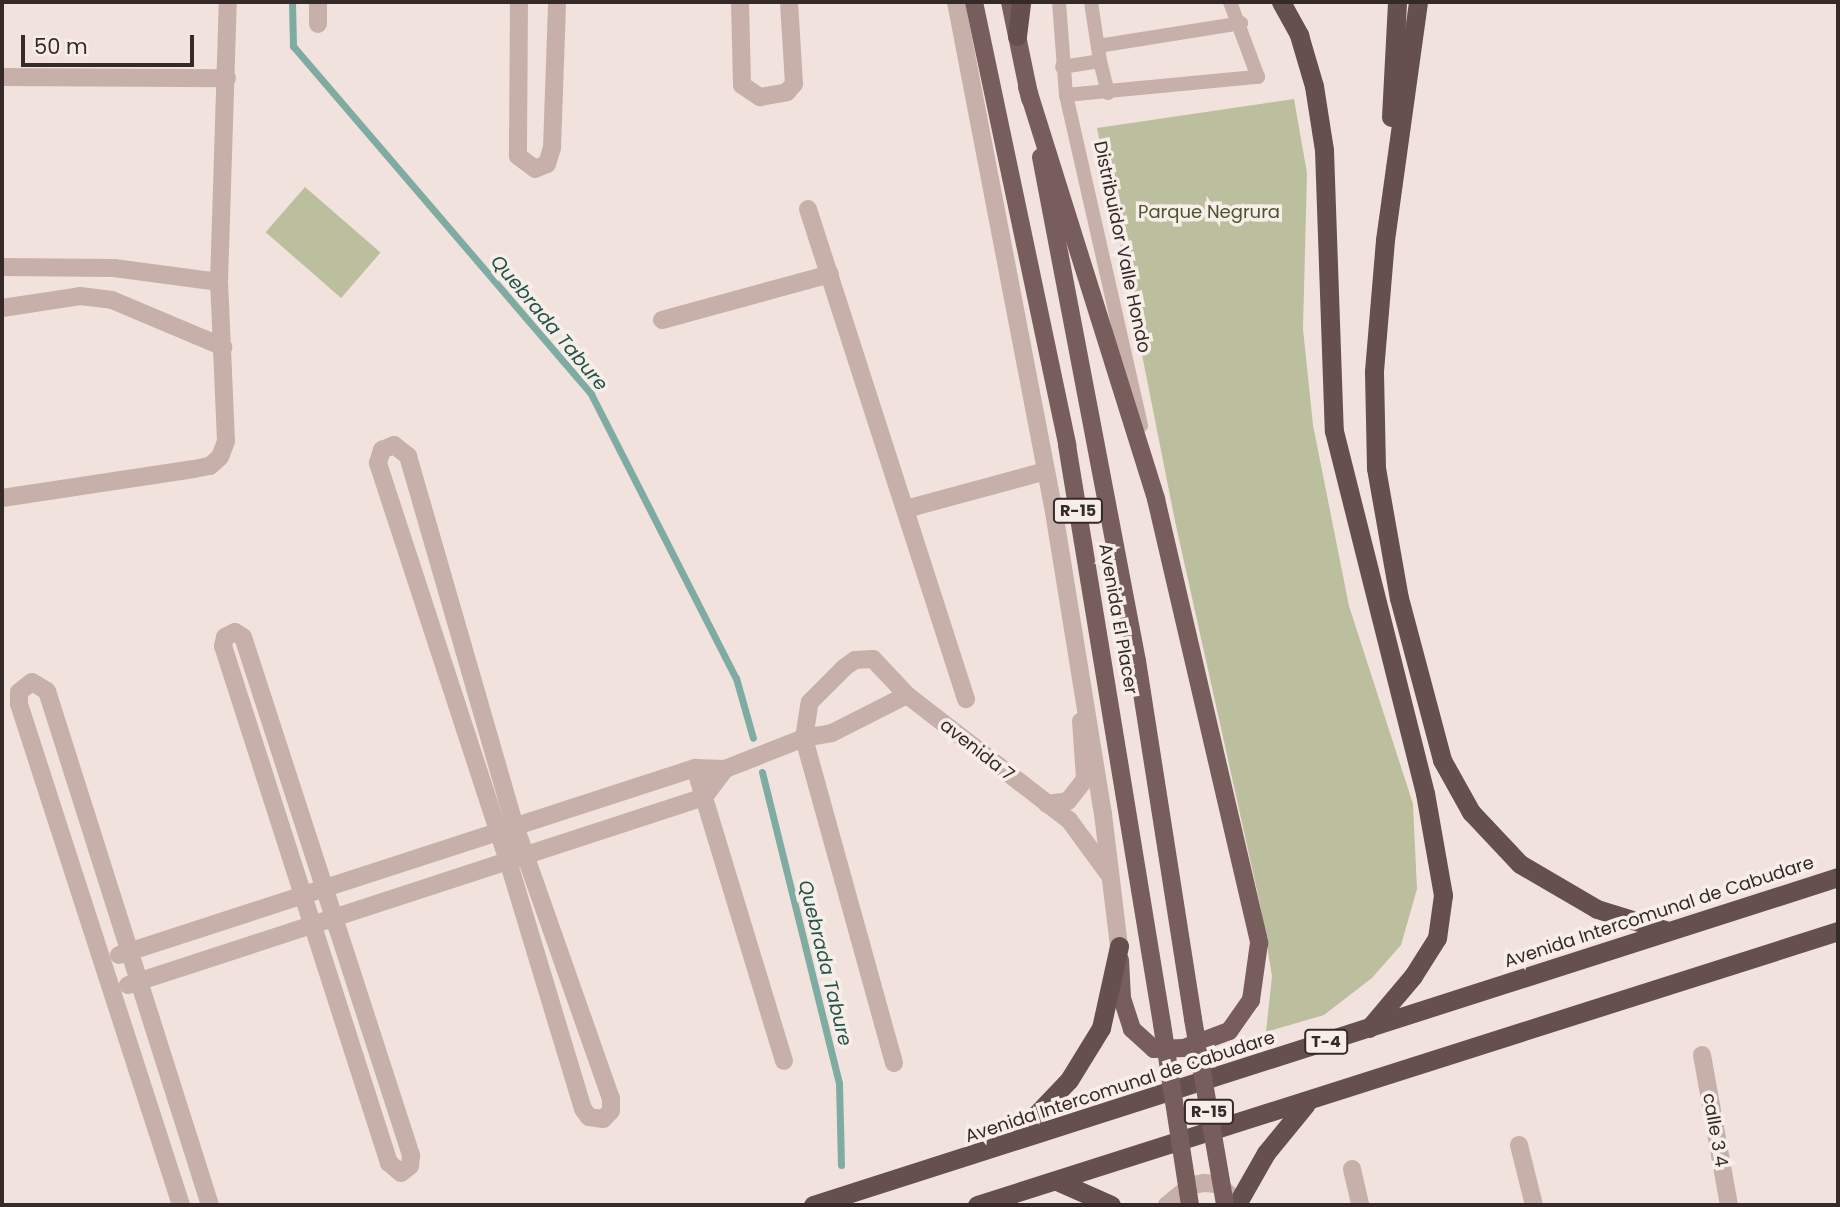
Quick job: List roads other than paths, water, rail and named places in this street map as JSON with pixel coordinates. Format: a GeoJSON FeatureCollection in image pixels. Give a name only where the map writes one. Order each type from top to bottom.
{"type":"FeatureCollection","features":[{"type":"Feature","properties":{"kind":"highway"},"geometry":{"type":"LineString","coordinates":[[1017,36],[1021,2]]}},
{"type":"Feature","properties":{"kind":"highway"},"geometry":{"type":"LineString","coordinates":[[1281,2],[1299,35],[1314,86],[1324,150],[1334,431],[1426,793],[1443,895],[1437,938],[1413,976],[1369,1028]]}},
{"type":"Feature","properties":{"kind":"highway"},"geometry":{"type":"LineString","coordinates":[[1396,2],[1385,240],[1374,372],[1376,468],[1399,598],[1442,760],[1471,812],[1520,864],[1597,909],[1668,931]]}},
{"type":"Feature","properties":{"kind":"highway"},"geometry":{"type":"LineString","coordinates":[[1385,240],[1419,2]]}},
{"type":"Feature","properties":{"kind":"highway","name":"Avenida Intercomunal de Cabudare"},"geometry":{"type":"LineString","coordinates":[[813,1205],[978,1156],[1838,877]]}},
{"type":"Feature","properties":{"kind":"highway"},"geometry":{"type":"LineString","coordinates":[[977,1205],[1308,1102],[1838,931]]}},
{"type":"Feature","properties":{"kind":"highway"},"geometry":{"type":"LineString","coordinates":[[978,1156],[1028,1123],[1069,1080],[1101,1028],[1119,946]]}},
{"type":"Feature","properties":{"kind":"highway"},"geometry":{"type":"LineString","coordinates":[[1233,1205],[1266,1153],[1308,1102]]}},
{"type":"Feature","properties":{"kind":"highway"},"geometry":{"type":"LineString","coordinates":[[1057,1181],[1111,1205]]}},
{"type":"Feature","properties":{"kind":"main road","name":"Avenida El Placer"},"geometry":{"type":"LineString","coordinates":[[974,2],[1067,445],[1190,1205]]}},
{"type":"Feature","properties":{"kind":"main road","name":"Avenida El Placer"},"geometry":{"type":"LineString","coordinates":[[1010,2],[1138,661],[1193,1019],[1233,1205]]}},
{"type":"Feature","properties":{"kind":"main road"},"geometry":{"type":"LineString","coordinates":[[1027,87],[1156,499],[1259,943],[1251,1000],[1229,1031],[1184,1048],[1154,1049],[1132,1029],[1122,998],[1119,946]]}},
{"type":"Feature","properties":{"kind":"street"},"geometry":{"type":"LineString","coordinates":[[2,498],[210,466],[220,457],[226,441],[219,282],[228,2]]}},
{"type":"Feature","properties":{"kind":"street"},"geometry":{"type":"LineString","coordinates":[[318,2],[318,24]]}},
{"type":"Feature","properties":{"kind":"street"},"geometry":{"type":"LineString","coordinates":[[519,2],[518,156],[535,169],[547,164],[552,148],[557,2]]}},
{"type":"Feature","properties":{"kind":"street"},"geometry":{"type":"LineString","coordinates":[[740,2],[742,85],[760,97],[788,92],[794,84],[789,2]]}},
{"type":"Feature","properties":{"kind":"street"},"geometry":{"type":"LineString","coordinates":[[956,2],[1046,471],[1083,689],[1119,946]]}},
{"type":"Feature","properties":{"kind":"street"},"geometry":{"type":"LineString","coordinates":[[2,77],[227,78]]}},
{"type":"Feature","properties":{"kind":"street"},"geometry":{"type":"LineString","coordinates":[[808,209],[966,699]]}},
{"type":"Feature","properties":{"kind":"street"},"geometry":{"type":"LineString","coordinates":[[2,267],[114,268],[219,282]]}},
{"type":"Feature","properties":{"kind":"street"},"geometry":{"type":"LineString","coordinates":[[662,320],[830,274]]}},
{"type":"Feature","properties":{"kind":"street"},"geometry":{"type":"LineString","coordinates":[[2,308],[80,296],[112,300],[223,347]]}},
{"type":"Feature","properties":{"kind":"street"},"geometry":{"type":"LineString","coordinates":[[507,829],[408,456],[402,448],[387,446],[378,463],[517,858],[611,1098],[611,1111],[603,1119],[589,1117],[583,1109],[517,858]]}},
{"type":"Feature","properties":{"kind":"street"},"geometry":{"type":"LineString","coordinates":[[906,509],[1046,471]]}},
{"type":"Feature","properties":{"kind":"street"},"geometry":{"type":"LineString","coordinates":[[322,888],[243,637],[231,633],[223,646],[304,893],[323,922],[388,1086],[411,1155],[410,1166],[401,1173],[390,1163],[368,1094],[323,922],[322,888]]}},
{"type":"Feature","properties":{"kind":"street","name":"avenida 7"},"geometry":{"type":"LineString","coordinates":[[804,738],[810,702],[855,660],[873,659],[907,695],[1069,820],[1111,878]]}},
{"type":"Feature","properties":{"kind":"street"},"geometry":{"type":"LineString","coordinates":[[181,1205],[114,989],[19,704],[24,685],[41,684],[47,691],[210,1205]]}},
{"type":"Feature","properties":{"kind":"street"},"geometry":{"type":"LineString","coordinates":[[1047,804],[1068,801],[1085,779],[1079,745],[1083,689]]}},
{"type":"Feature","properties":{"kind":"street"},"geometry":{"type":"LineString","coordinates":[[104,959],[695,768],[725,769],[804,738],[832,733],[907,695]]}},
{"type":"Feature","properties":{"kind":"street"},"geometry":{"type":"LineString","coordinates":[[804,738],[894,1063]]}},
{"type":"Feature","properties":{"kind":"street"},"geometry":{"type":"LineString","coordinates":[[695,768],[784,1061]]}},
{"type":"Feature","properties":{"kind":"street"},"geometry":{"type":"LineString","coordinates":[[114,989],[704,797],[725,769]]}},
{"type":"Feature","properties":{"kind":"street","name":"calle 3 4"},"geometry":{"type":"LineString","coordinates":[[1702,1055],[1728,1205]]}},
{"type":"Feature","properties":{"kind":"street"},"geometry":{"type":"LineString","coordinates":[[368,1094],[388,1086]]}},
{"type":"Feature","properties":{"kind":"street"},"geometry":{"type":"LineString","coordinates":[[1519,1145],[1534,1205]]}},
{"type":"Feature","properties":{"kind":"street"},"geometry":{"type":"LineString","coordinates":[[165,1154],[191,1146]]}},
{"type":"Feature","properties":{"kind":"street"},"geometry":{"type":"LineString","coordinates":[[1352,1169],[1360,1205]]}},
{"type":"Feature","properties":{"kind":"street"},"geometry":{"type":"LineString","coordinates":[[1167,1205],[1182,1191],[1204,1183],[1227,1189],[1233,1205]]}},
{"type":"Feature","properties":{"kind":"lane","name":"Distribuidor Valle Hondo"},"geometry":{"type":"LineString","coordinates":[[1059,2],[1066,95],[1156,499]]}},
{"type":"Feature","properties":{"kind":"lane"},"geometry":{"type":"LineString","coordinates":[[1091,2],[1108,93]]}},
{"type":"Feature","properties":{"kind":"lane"},"geometry":{"type":"LineString","coordinates":[[1066,95],[1258,77],[1241,23],[1230,2]]}},
{"type":"Feature","properties":{"kind":"lane"},"geometry":{"type":"LineString","coordinates":[[1062,67],[1099,53],[1241,23]]}},
{"type":"Feature","properties":{"kind":"waterway","name":"Quebrada Tabure"},"geometry":{"type":"LineString","coordinates":[[292,2],[293,46],[591,394],[736,678],[753,738]]}},
{"type":"Feature","properties":{"kind":"waterway","name":"Quebrada Tabure"},"geometry":{"type":"LineString","coordinates":[[762,772],[839,1083],[841,1165]]}},
{"type":"Feature","properties":{"kind":"park label","name":"Parque Negrura"},"geometry":{"type":"Point","coordinates":[1209,212]}}]}
